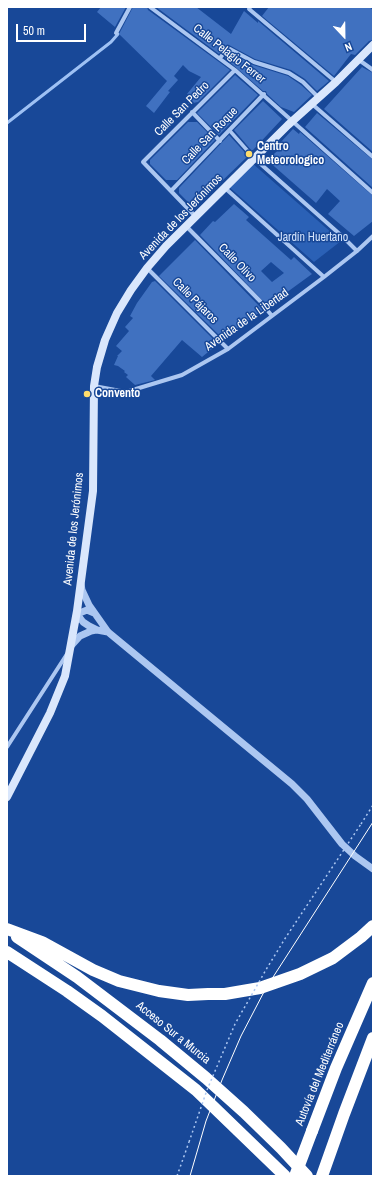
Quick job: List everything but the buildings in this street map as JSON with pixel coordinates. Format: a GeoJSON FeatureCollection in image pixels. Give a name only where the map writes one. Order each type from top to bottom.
{"type":"FeatureCollection","features":[{"type":"Feature","properties":{"kind":"highway"},"geometry":{"type":"LineString","coordinates":[[7,930],[42,942],[93,970],[119,981],[159,991],[188,995],[225,994],[245,991],[282,981],[306,972],[332,958],[361,937],[373,926]]}},
{"type":"Feature","properties":{"kind":"highway","name":"Acceso Sur a Murcia"},"geometry":{"type":"LineString","coordinates":[[7,930],[113,1003],[160,1040],[244,1112],[307,1176]]}},
{"type":"Feature","properties":{"kind":"highway"},"geometry":{"type":"LineString","coordinates":[[7,952],[67,991],[147,1050],[196,1090],[284,1176]]}},
{"type":"Feature","properties":{"kind":"highway","name":"Autovía del Mediterráneo"},"geometry":{"type":"LineString","coordinates":[[295,1176],[336,1068],[373,983]]}},
{"type":"Feature","properties":{"kind":"highway"},"geometry":{"type":"LineString","coordinates":[[322,1176],[373,1038]]}},
{"type":"Feature","properties":{"kind":"main road","name":"Avenida de los Jerónimos"},"geometry":{"type":"LineString","coordinates":[[7,797],[35,743],[65,676],[77,614],[93,491],[94,386],[97,367],[105,340],[117,313],[131,290],[148,268],[195,216],[373,45]]}},
{"type":"Feature","properties":{"kind":"street"},"geometry":{"type":"LineString","coordinates":[[116,33],[130,7]]}},
{"type":"Feature","properties":{"kind":"street","name":"Calle Pelagio Ferrer"},"geometry":{"type":"LineString","coordinates":[[150,7],[236,70],[373,193]]}},
{"type":"Feature","properties":{"kind":"street"},"geometry":{"type":"LineString","coordinates":[[250,8],[336,82]]}},
{"type":"Feature","properties":{"kind":"street"},"geometry":{"type":"LineString","coordinates":[[220,58],[228,48],[254,62],[289,73],[303,82],[319,98]]}},
{"type":"Feature","properties":{"kind":"street"},"geometry":{"type":"LineString","coordinates":[[359,60],[373,70]]}},
{"type":"Feature","properties":{"kind":"street","name":"Calle San Pedro"},"geometry":{"type":"LineString","coordinates":[[171,191],[143,162],[236,70]]}},
{"type":"Feature","properties":{"kind":"street","name":"Calle San Roque"},"geometry":{"type":"LineString","coordinates":[[171,191],[264,94]]}},
{"type":"Feature","properties":{"kind":"street"},"geometry":{"type":"LineString","coordinates":[[312,104],[373,158]]}},
{"type":"Feature","properties":{"kind":"street"},"geometry":{"type":"LineString","coordinates":[[192,112],[220,141]]}},
{"type":"Feature","properties":{"kind":"street"},"geometry":{"type":"LineString","coordinates":[[230,131],[255,159],[357,251]]}},
{"type":"Feature","properties":{"kind":"street"},"geometry":{"type":"LineString","coordinates":[[225,188],[324,277]]}},
{"type":"Feature","properties":{"kind":"street"},"geometry":{"type":"LineString","coordinates":[[171,191],[195,216]]}},
{"type":"Feature","properties":{"kind":"street","name":"Calle Olivo"},"geometry":{"type":"LineString","coordinates":[[186,226],[260,301],[272,316]]}},
{"type":"Feature","properties":{"kind":"street","name":"Avenida de la Libertad"},"geometry":{"type":"LineString","coordinates":[[94,386],[126,392],[182,375],[228,349],[324,277],[357,251],[373,236]]}},
{"type":"Feature","properties":{"kind":"street","name":"Calle Pájaros"},"geometry":{"type":"LineString","coordinates":[[148,268],[228,349]]}},
{"type":"Feature","properties":{"kind":"street"},"geometry":{"type":"LineString","coordinates":[[81,583],[85,597],[94,613],[108,632],[292,784],[307,799],[342,844],[373,869]]}},
{"type":"Feature","properties":{"kind":"street"},"geometry":{"type":"LineString","coordinates":[[94,613],[87,610],[77,614],[83,622],[97,630],[108,632]]}},
{"type":"Feature","properties":{"kind":"street"},"geometry":{"type":"LineString","coordinates":[[7,747],[71,646],[80,636],[97,630]]}},
{"type":"Feature","properties":{"kind":"path"},"geometry":{"type":"LineString","coordinates":[[177,1176],[207,1090],[226,1044],[245,1006],[286,937],[373,805]]}},
{"type":"Feature","properties":{"kind":"green space","name":"Jardín Huertano"},"geometry":{"type":"Polygon","coordinates":[[[252,163],[341,241],[314,262],[228,186],[252,163]]]}},
{"type":"Feature","properties":{"kind":"waterway"},"geometry":{"type":"LineString","coordinates":[[7,123],[111,42],[118,34]]}},
{"type":"Feature","properties":{"kind":"tram line"},"geometry":{"type":"LineString","coordinates":[[190,1176],[206,1121],[241,1036],[266,988],[373,822]]}},
{"type":"Feature","properties":{"kind":"place","name":"Centro Meteorologico"},"geometry":{"type":"Point","coordinates":[249,154]}},
{"type":"Feature","properties":{"kind":"place","name":"Convento"},"geometry":{"type":"Point","coordinates":[87,394]}}]}
